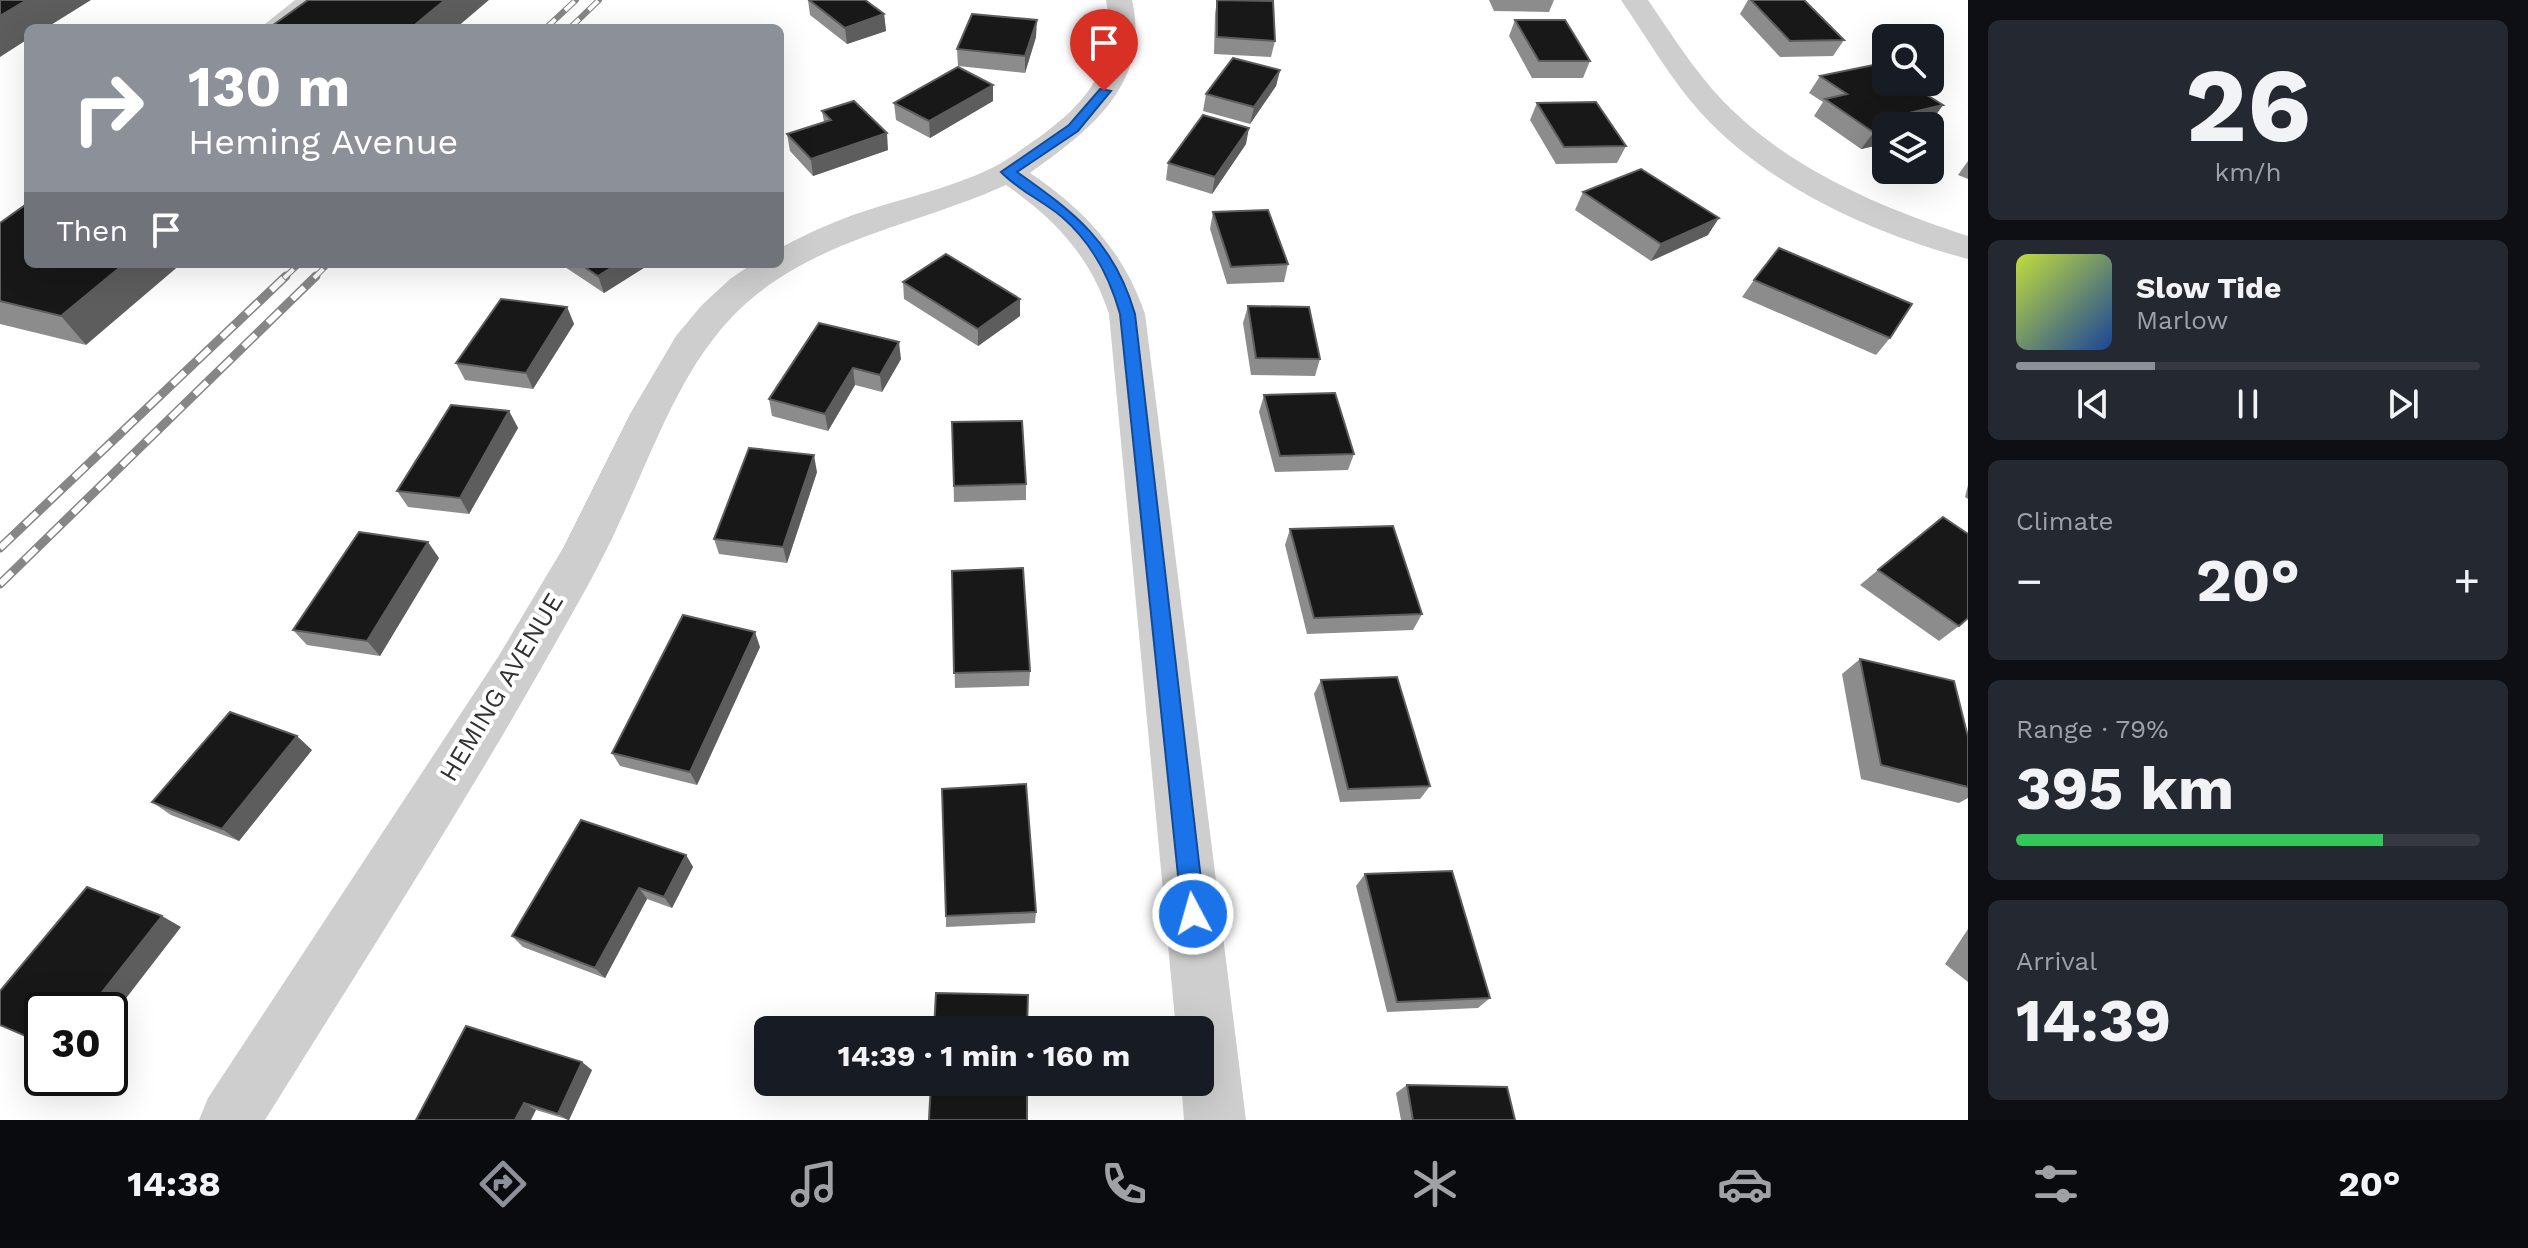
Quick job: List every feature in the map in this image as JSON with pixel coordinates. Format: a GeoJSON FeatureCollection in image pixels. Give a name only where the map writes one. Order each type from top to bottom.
{"type":"FeatureCollection","features":[{"type":"Feature","properties":{"kind":"street","name":"HEMING AVENUE"},"geometry":{"type":"LineString","coordinates":[[784,260],[848,228],[1008,172],[1074,128],[1094,107],[1115,76],[1124,50],[1125,26],[1119,0]]}},
{"type":"Feature","properties":{"kind":"street"},"geometry":{"type":"LineString","coordinates":[[1634,0],[1703,96],[1750,141],[1822,187],[1863,207],[1968,248]]}},
{"type":"Feature","properties":{"kind":"street"},"geometry":{"type":"LineString","coordinates":[[1008,172],[1068,215],[1099,250],[1121,292],[1127,314],[1215,1120]]}},
{"type":"Feature","properties":{"kind":"street","name":"HEMING AVENUE"},"geometry":{"type":"LineString","coordinates":[[230,1120],[515,671],[596,526],[670,372],[716,311],[772,268]]}},
{"type":"Feature","properties":{"kind":"lane"},"geometry":{"type":"LineString","coordinates":[[274,24],[307,0]]}},
{"type":"Feature","properties":{"kind":"building"},"geometry":{"type":"Polygon","coordinates":[[[0,0],[27,0],[0,16],[0,0]]]}},
{"type":"Feature","properties":{"kind":"building"},"geometry":{"type":"Polygon","coordinates":[[[308,0],[445,0],[416,24],[275,24],[308,0]]]}},
{"type":"Feature","properties":{"kind":"building"},"geometry":{"type":"Polygon","coordinates":[[[809,0],[865,0],[884,14],[845,28],[809,0]]]}},
{"type":"Feature","properties":{"kind":"building"},"geometry":{"type":"Polygon","coordinates":[[[1217,0],[1273,1],[1275,41],[1217,37],[1217,0]]]}},
{"type":"Feature","properties":{"kind":"building"},"geometry":{"type":"Polygon","coordinates":[[[1751,0],[1804,0],[1844,40],[1790,41],[1751,0]]]}},
{"type":"Feature","properties":{"kind":"building"},"geometry":{"type":"Polygon","coordinates":[[[972,14],[1037,20],[1025,56],[957,49],[972,14]]]}},
{"type":"Feature","properties":{"kind":"building"},"geometry":{"type":"Polygon","coordinates":[[[1515,20],[1565,20],[1590,61],[1539,61],[1515,20]]]}},
{"type":"Feature","properties":{"kind":"building"},"geometry":{"type":"Polygon","coordinates":[[[1233,58],[1280,70],[1254,107],[1206,94],[1233,58]]]}},
{"type":"Feature","properties":{"kind":"building"},"geometry":{"type":"Polygon","coordinates":[[[1872,65],[1872,96],[1929,96],[1943,105],[1914,112],[1872,112],[1872,131],[1825,99],[1847,94],[1820,76],[1872,65]]]}},
{"type":"Feature","properties":{"kind":"building"},"geometry":{"type":"Polygon","coordinates":[[[958,67],[993,85],[929,121],[894,103],[958,67]]]}},
{"type":"Feature","properties":{"kind":"building"},"geometry":{"type":"Polygon","coordinates":[[[854,101],[887,133],[811,159],[787,134],[831,120],[822,111],[854,101]]]}},
{"type":"Feature","properties":{"kind":"building"},"geometry":{"type":"Polygon","coordinates":[[[1596,102],[1626,146],[1564,147],[1537,103],[1596,102]]]}},
{"type":"Feature","properties":{"kind":"building"},"geometry":{"type":"Polygon","coordinates":[[[1203,115],[1249,128],[1215,177],[1168,163],[1203,115]]]}},
{"type":"Feature","properties":{"kind":"building"},"geometry":{"type":"Polygon","coordinates":[[[1641,169],[1719,218],[1661,244],[1583,192],[1641,169]]]}},
{"type":"Feature","properties":{"kind":"building"},"geometry":{"type":"Polygon","coordinates":[[[24,206],[24,268],[119,268],[61,316],[0,301],[0,223],[24,206]]]}},
{"type":"Feature","properties":{"kind":"building"},"geometry":{"type":"Polygon","coordinates":[[[1268,210],[1288,264],[1231,267],[1213,212],[1268,210]]]}},
{"type":"Feature","properties":{"kind":"building"},"geometry":{"type":"Polygon","coordinates":[[[1779,248],[1912,304],[1890,338],[1754,280],[1779,248]]]}},
{"type":"Feature","properties":{"kind":"building"},"geometry":{"type":"Polygon","coordinates":[[[946,254],[1020,299],[978,329],[903,282],[946,254]]]}},
{"type":"Feature","properties":{"kind":"building"},"geometry":{"type":"Polygon","coordinates":[[[586,268],[611,268],[598,276],[586,268]]]}},
{"type":"Feature","properties":{"kind":"building"},"geometry":{"type":"Polygon","coordinates":[[[501,299],[567,307],[526,373],[456,363],[501,299]]]}},
{"type":"Feature","properties":{"kind":"building"},"geometry":{"type":"Polygon","coordinates":[[[1248,306],[1309,307],[1320,359],[1256,358],[1248,306]]]}},
{"type":"Feature","properties":{"kind":"building"},"geometry":{"type":"Polygon","coordinates":[[[819,323],[899,342],[880,375],[853,368],[825,414],[769,399],[819,323]]]}},
{"type":"Feature","properties":{"kind":"building"},"geometry":{"type":"Polygon","coordinates":[[[1335,393],[1354,454],[1280,456],[1264,395],[1335,393]]]}},
{"type":"Feature","properties":{"kind":"building"},"geometry":{"type":"Polygon","coordinates":[[[451,405],[509,411],[460,498],[397,491],[451,405]]]}},
{"type":"Feature","properties":{"kind":"building"},"geometry":{"type":"Polygon","coordinates":[[[1022,421],[1026,484],[954,486],[952,422],[1022,421]]]}},
{"type":"Feature","properties":{"kind":"building"},"geometry":{"type":"Polygon","coordinates":[[[749,448],[814,455],[783,547],[714,539],[749,448]]]}},
{"type":"Feature","properties":{"kind":"building"},"geometry":{"type":"Polygon","coordinates":[[[1943,517],[1968,534],[1968,618],[1959,626],[1878,570],[1943,517]]]}},
{"type":"Feature","properties":{"kind":"building"},"geometry":{"type":"Polygon","coordinates":[[[1393,526],[1422,614],[1314,618],[1290,529],[1393,526]]]}},
{"type":"Feature","properties":{"kind":"building"},"geometry":{"type":"Polygon","coordinates":[[[359,532],[428,542],[367,641],[293,630],[359,532]]]}},
{"type":"Feature","properties":{"kind":"building"},"geometry":{"type":"Polygon","coordinates":[[[1023,568],[1030,671],[954,673],[952,571],[1023,568]]]}},
{"type":"Feature","properties":{"kind":"building"},"geometry":{"type":"Polygon","coordinates":[[[683,615],[755,632],[690,772],[612,753],[683,615]]]}},
{"type":"Feature","properties":{"kind":"building"},"geometry":{"type":"Polygon","coordinates":[[[1860,659],[1954,681],[1968,737],[1968,787],[1881,765],[1860,659]]]}},
{"type":"Feature","properties":{"kind":"building"},"geometry":{"type":"Polygon","coordinates":[[[1397,677],[1430,786],[1348,789],[1321,680],[1397,677]]]}},
{"type":"Feature","properties":{"kind":"building"},"geometry":{"type":"Polygon","coordinates":[[[230,712],[297,736],[222,829],[152,802],[230,712]]]}},
{"type":"Feature","properties":{"kind":"building"},"geometry":{"type":"Polygon","coordinates":[[[1026,784],[1036,912],[946,916],[942,789],[1026,784]]]}},
{"type":"Feature","properties":{"kind":"building"},"geometry":{"type":"Polygon","coordinates":[[[581,820],[686,855],[664,897],[639,888],[595,968],[512,936],[581,820]]]}},
{"type":"Feature","properties":{"kind":"building"},"geometry":{"type":"Polygon","coordinates":[[[1452,871],[1490,998],[1397,1002],[1365,874],[1452,871]]]}},
{"type":"Feature","properties":{"kind":"building"},"geometry":{"type":"Polygon","coordinates":[[[87,887],[162,916],[102,992],[24,992],[24,1035],[0,1025],[0,991],[87,887]]]}},
{"type":"Feature","properties":{"kind":"building"},"geometry":{"type":"Polygon","coordinates":[[[936,993],[1028,995],[1027,1016],[935,1016],[936,993]]]}},
{"type":"Feature","properties":{"kind":"building"},"geometry":{"type":"Polygon","coordinates":[[[466,1026],[582,1062],[558,1114],[524,1103],[515,1120],[416,1120],[466,1026]]]}},
{"type":"Feature","properties":{"kind":"building"},"geometry":{"type":"Polygon","coordinates":[[[1407,1085],[1507,1087],[1515,1120],[1413,1120],[1407,1085]]]}},
{"type":"Feature","properties":{"kind":"building"},"geometry":{"type":"Polygon","coordinates":[[[930,1096],[1027,1096],[1027,1120],[929,1120],[930,1096]]]}},
{"type":"Feature","properties":{"kind":"railway"},"geometry":{"type":"LineString","coordinates":[[550,24],[576,0]]}},
{"type":"Feature","properties":{"kind":"railway"},"geometry":{"type":"LineString","coordinates":[[574,24],[599,0]]}},
{"type":"Feature","properties":{"kind":"railway"},"geometry":{"type":"LineString","coordinates":[[284,278],[295,268]]}},
{"type":"Feature","properties":{"kind":"railway"},"geometry":{"type":"LineString","coordinates":[[316,276],[324,268]]}},
{"type":"Feature","properties":{"kind":"railway"},"geometry":{"type":"LineString","coordinates":[[0,548],[286,276]]}},
{"type":"Feature","properties":{"kind":"railway"},"geometry":{"type":"LineString","coordinates":[[0,584],[316,276]]}},
{"type":"Feature","properties":{"kind":"route"},"geometry":{"type":"LineString","coordinates":[[1104,91],[1074,128],[1008,172],[1068,215],[1099,250],[1111,268],[1127,314],[1193,914]]}}]}
